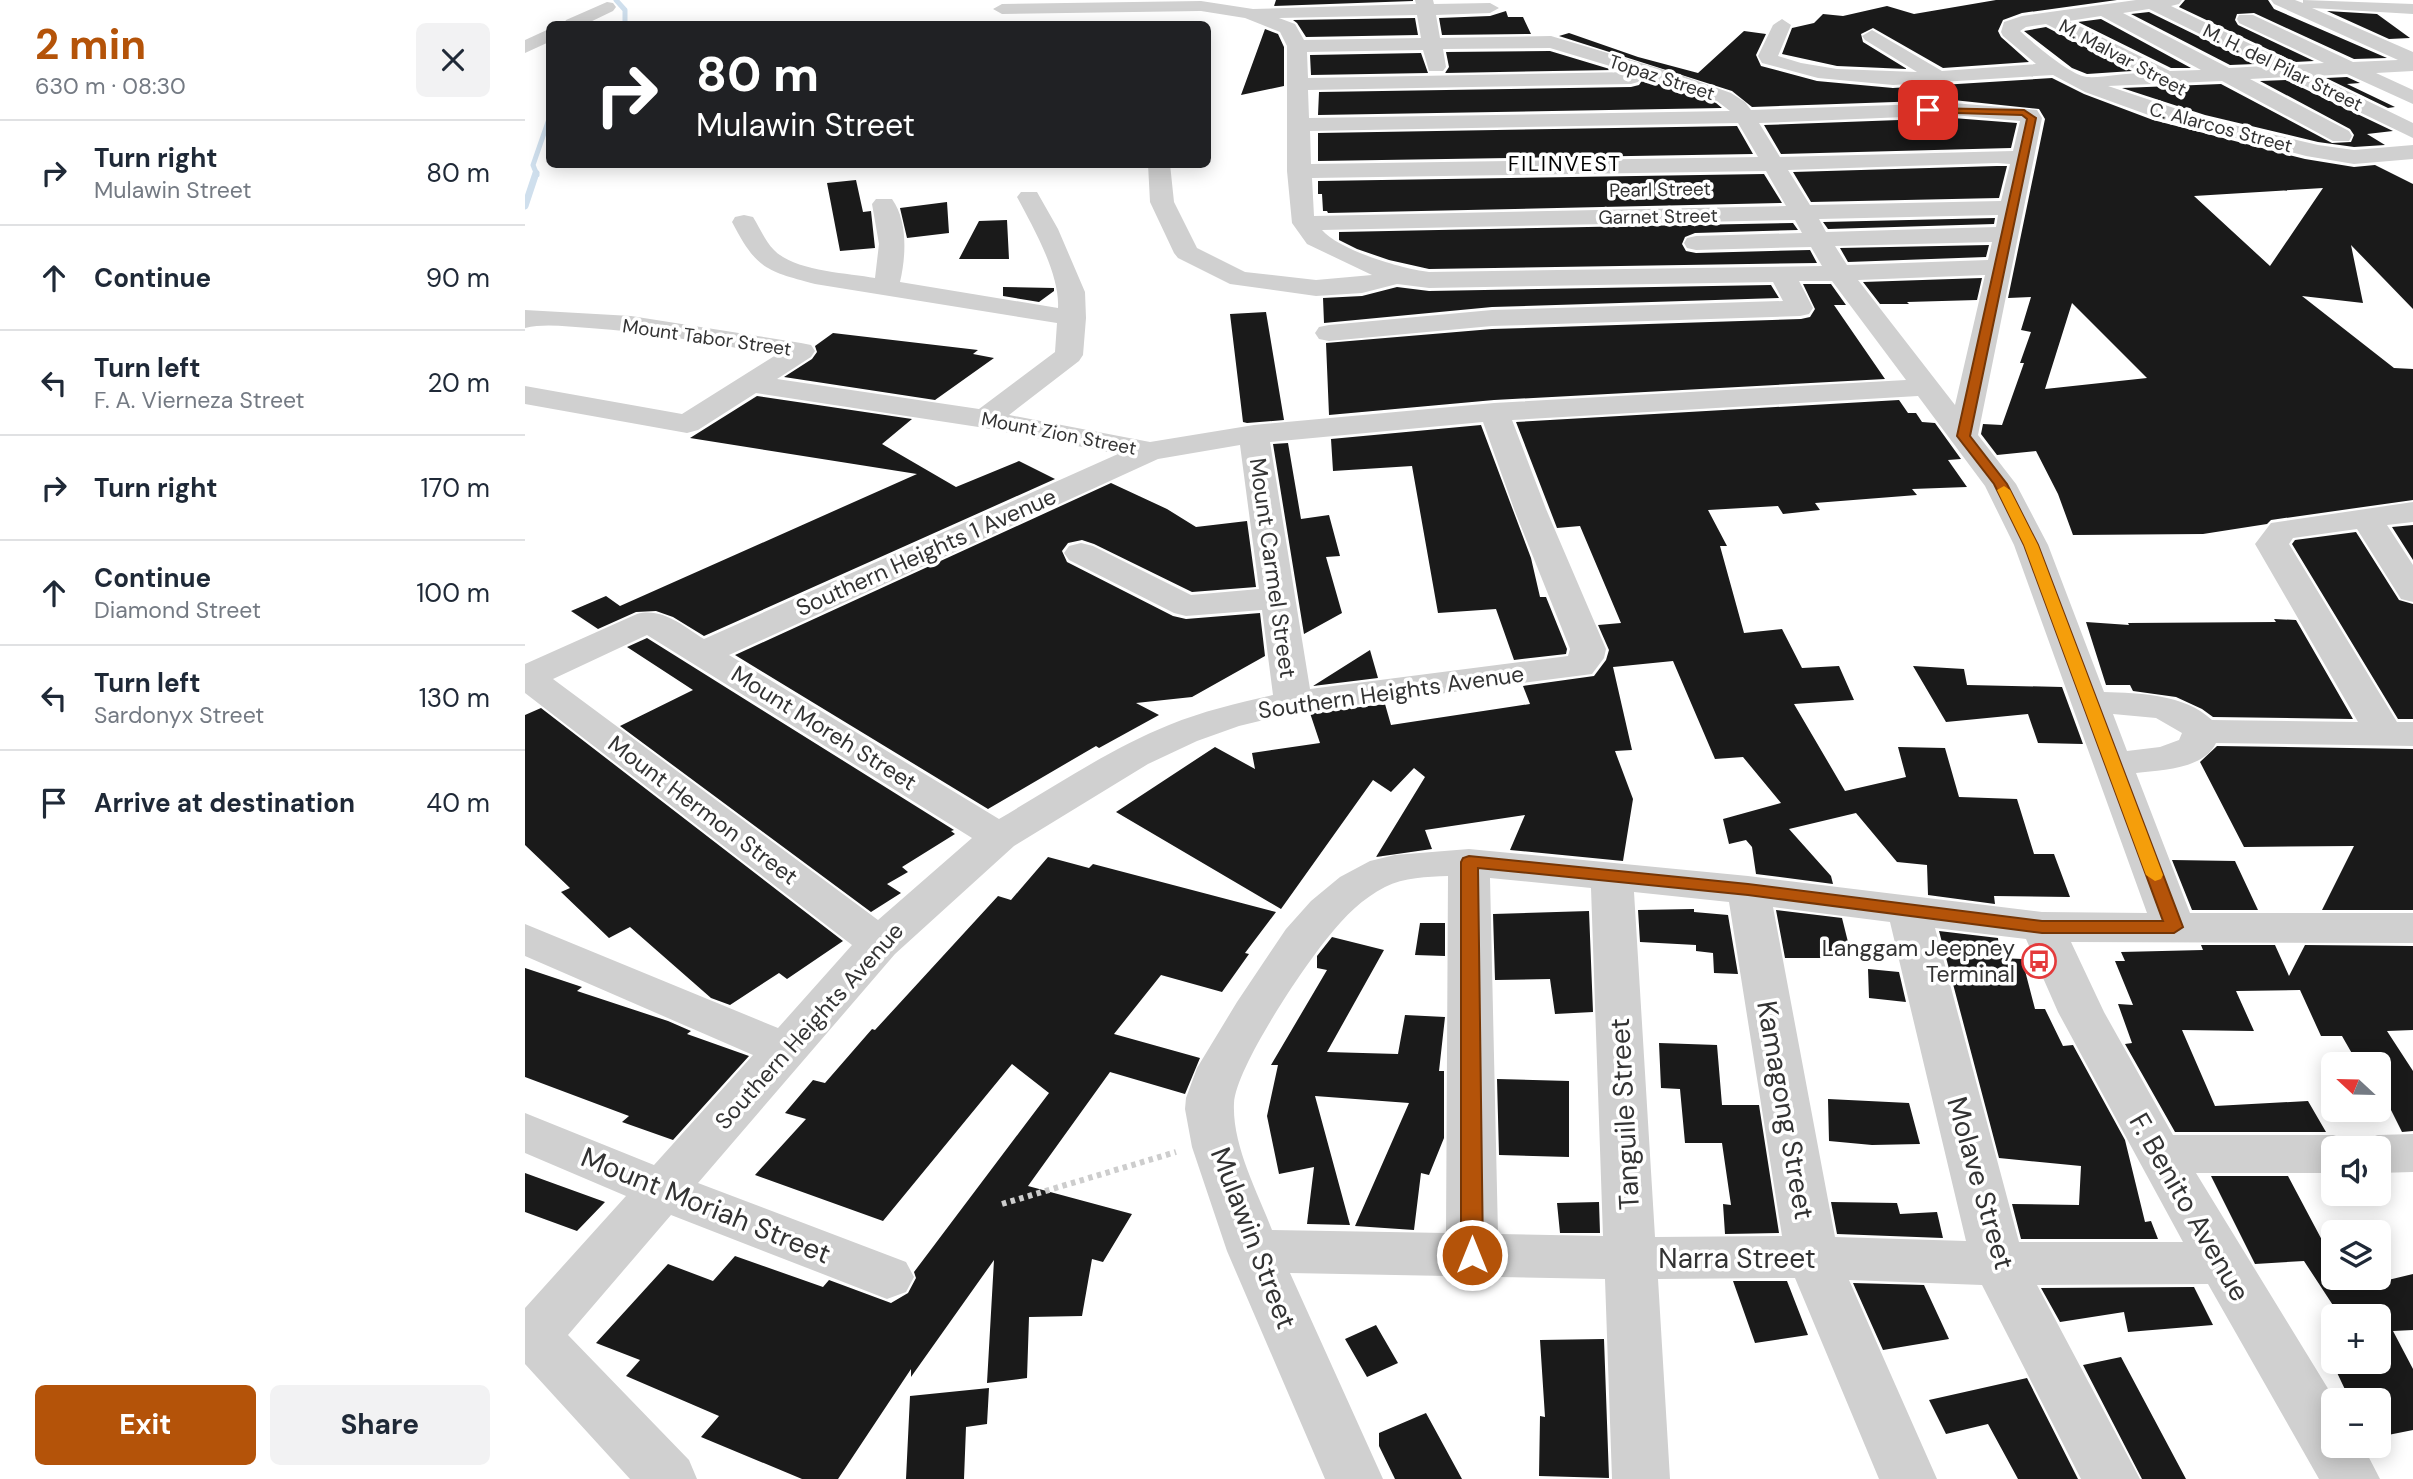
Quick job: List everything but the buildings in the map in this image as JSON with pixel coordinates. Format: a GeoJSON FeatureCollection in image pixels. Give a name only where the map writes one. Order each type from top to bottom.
{"type":"FeatureCollection","features":[{"type":"Feature","properties":{"kind":"street","name":"C. Alarcos Street"},"geometry":{"type":"LineString","coordinates":[[2173,0],[2022,22],[2010,29],[2025,47],[2058,69],[2163,115],[2340,155],[2413,152]]}},
{"type":"Feature","properties":{"kind":"street"},"geometry":{"type":"LineString","coordinates":[[2282,0],[2413,9]]}},
{"type":"Feature","properties":{"kind":"street"},"geometry":{"type":"LineString","coordinates":[[2282,0],[2413,59]]}},
{"type":"Feature","properties":{"kind":"street"},"geometry":{"type":"LineString","coordinates":[[997,4],[1201,6],[1249,13],[1308,6],[1435,56],[1744,117],[1953,109],[2029,124]]}},
{"type":"Feature","properties":{"kind":"street"},"geometry":{"type":"LineString","coordinates":[[997,4],[1017,21]]}},
{"type":"Feature","properties":{"kind":"street","name":"M. H. del Pilar Street"},"geometry":{"type":"LineString","coordinates":[[2154,4],[2413,131]]}},
{"type":"Feature","properties":{"kind":"street"},"geometry":{"type":"LineString","coordinates":[[579,21],[607,7]]}},
{"type":"Feature","properties":{"kind":"street"},"geometry":{"type":"LineString","coordinates":[[1296,85],[1435,56],[1490,8]]}},
{"type":"Feature","properties":{"kind":"street"},"geometry":{"type":"LineString","coordinates":[[2106,11],[2341,136]]}},
{"type":"Feature","properties":{"kind":"street"},"geometry":{"type":"LineString","coordinates":[[1249,13],[1296,85],[1350,145]]}},
{"type":"Feature","properties":{"kind":"street","name":"M. Malvar Street"},"geometry":{"type":"LineString","coordinates":[[2049,18],[2167,78],[2269,141]]}},
{"type":"Feature","properties":{"kind":"street"},"geometry":{"type":"LineString","coordinates":[[2246,19],[2413,98]]}},
{"type":"Feature","properties":{"kind":"street"},"geometry":{"type":"LineString","coordinates":[[1296,85],[1435,56],[1528,24]]}},
{"type":"Feature","properties":{"kind":"street"},"geometry":{"type":"LineString","coordinates":[[1782,25],[1768,56],[1776,62],[1884,79],[2058,69]]}},
{"type":"Feature","properties":{"kind":"street"},"geometry":{"type":"LineString","coordinates":[[525,47],[546,36]]}},
{"type":"Feature","properties":{"kind":"street"},"geometry":{"type":"LineString","coordinates":[[1865,42],[1906,55],[1938,77]]}},
{"type":"Feature","properties":{"kind":"street"},"geometry":{"type":"LineString","coordinates":[[1296,85],[1435,56],[1563,80],[1632,98]]}},
{"type":"Feature","properties":{"kind":"street"},"geometry":{"type":"LineString","coordinates":[[1435,56],[1469,219],[1475,261]]}},
{"type":"Feature","properties":{"kind":"street","name":"Topaz Street"},"geometry":{"type":"LineString","coordinates":[[1435,56],[1563,80],[1671,88],[1724,97],[1738,106],[1839,273],[2000,484],[2031,545],[2174,927]]}},
{"type":"Feature","properties":{"kind":"street"},"geometry":{"type":"LineString","coordinates":[[2084,82],[2413,65]]}},
{"type":"Feature","properties":{"kind":"street"},"geometry":{"type":"LineString","coordinates":[[1563,80],[1671,88]]}},
{"type":"Feature","properties":{"kind":"street"},"geometry":{"type":"LineString","coordinates":[[1296,85],[1304,222],[1316,239],[1333,249],[1397,275],[1429,280],[1475,261],[1782,274],[2000,267]]}},
{"type":"Feature","properties":{"kind":"street"},"geometry":{"type":"LineString","coordinates":[[1969,132],[2029,124]]}},
{"type":"Feature","properties":{"kind":"street"},"geometry":{"type":"LineString","coordinates":[[1963,436],[2029,124]]}},
{"type":"Feature","properties":{"kind":"street"},"geometry":{"type":"LineString","coordinates":[[1729,140],[1782,139]]}},
{"type":"Feature","properties":{"kind":"street"},"geometry":{"type":"LineString","coordinates":[[1578,142],[1597,190]]}},
{"type":"Feature","properties":{"kind":"street"},"geometry":{"type":"LineString","coordinates":[[2378,155],[2413,166]]}},
{"type":"Feature","properties":{"kind":"street"},"geometry":{"type":"LineString","coordinates":[[1299,171],[1771,164],[1913,157],[2021,168]]}},
{"type":"Feature","properties":{"kind":"street"},"geometry":{"type":"LineString","coordinates":[[1159,168],[1161,202],[1187,253],[1239,279],[1316,288],[1362,285],[1397,275]]}},
{"type":"Feature","properties":{"kind":"street"},"geometry":{"type":"LineString","coordinates":[[1991,179],[2021,168]]}},
{"type":"Feature","properties":{"kind":"street"},"geometry":{"type":"LineString","coordinates":[[1758,187],[1812,186]]}},
{"type":"Feature","properties":{"kind":"street"},"geometry":{"type":"LineString","coordinates":[[1302,196],[1329,196]]}},
{"type":"Feature","properties":{"kind":"street"},"geometry":{"type":"LineString","coordinates":[[985,419],[1069,355],[1073,318],[1072,292],[1046,229],[1029,197]]}},
{"type":"Feature","properties":{"kind":"street"},"geometry":{"type":"LineString","coordinates":[[884,204],[894,244],[886,285]]}},
{"type":"Feature","properties":{"kind":"street","name":"Garnet Street"},"geometry":{"type":"LineString","coordinates":[[1304,222],[2012,208]]}},
{"type":"Feature","properties":{"kind":"street"},"geometry":{"type":"LineString","coordinates":[[744,222],[760,252],[777,266],[815,276],[886,285],[1073,318]]}},
{"type":"Feature","properties":{"kind":"street"},"geometry":{"type":"LineString","coordinates":[[1665,243],[2007,234]]}},
{"type":"Feature","properties":{"kind":"street"},"geometry":{"type":"LineString","coordinates":[[1333,249],[1389,248]]}},
{"type":"Feature","properties":{"kind":"street"},"geometry":{"type":"LineString","coordinates":[[1329,333],[1492,318],[1800,308],[1782,274]]}},
{"type":"Feature","properties":{"kind":"street","name":"Mount Tabor Street"},"geometry":{"type":"LineString","coordinates":[[525,320],[528,317],[556,317],[678,329],[800,351],[687,424],[525,395]]}},
{"type":"Feature","properties":{"kind":"street","name":"Mount Zion Street"},"geometry":{"type":"LineString","coordinates":[[749,383],[985,419],[1150,451],[1254,435],[1495,412]]}},
{"type":"Feature","properties":{"kind":"street"},"geometry":{"type":"LineString","coordinates":[[1495,412],[1926,387]]}},
{"type":"Feature","properties":{"kind":"street","name":"Southern Heights Avenue"},"geometry":{"type":"LineString","coordinates":[[529,1334],[662,1190],[783,1049],[879,943],[999,837],[1134,756],[1183,733],[1227,717],[1293,702],[1579,666],[1586,658],[1588,649],[1529,509],[1495,412]]}},
{"type":"Feature","properties":{"kind":"street","name":"Mount Carmel Street"},"geometry":{"type":"LineString","coordinates":[[1254,435],[1293,702]]}},
{"type":"Feature","properties":{"kind":"street","name":"Southern Heights 1 Avenue"},"geometry":{"type":"LineString","coordinates":[[703,653],[1150,451]]}},
{"type":"Feature","properties":{"kind":"street"},"geometry":{"type":"LineString","coordinates":[[2398,734],[2272,544],[2283,530],[2413,512]]}},
{"type":"Feature","properties":{"kind":"street"},"geometry":{"type":"LineString","coordinates":[[2367,519],[2413,592]]}},
{"type":"Feature","properties":{"kind":"street"},"geometry":{"type":"LineString","coordinates":[[1081,553],[1186,606],[1278,598]]}},
{"type":"Feature","properties":{"kind":"street","name":"Mount Moreh Street"},"geometry":{"type":"LineString","coordinates":[[526,678],[649,621],[999,837]]}},
{"type":"Feature","properties":{"kind":"street","name":"Mount Hermon Street"},"geometry":{"type":"LineString","coordinates":[[526,678],[879,943]]}},
{"type":"Feature","properties":{"kind":"street"},"geometry":{"type":"LineString","coordinates":[[2089,702],[2168,709],[2193,720],[2202,731],[2398,734]]}},
{"type":"Feature","properties":{"kind":"street"},"geometry":{"type":"LineString","coordinates":[[2113,764],[2167,758],[2195,747],[2202,731]]}},
{"type":"Feature","properties":{"kind":"street"},"geometry":{"type":"LineString","coordinates":[[1469,862],[1472,1255]]}},
{"type":"Feature","properties":{"kind":"street","name":"Mulawin Street"},"geometry":{"type":"LineString","coordinates":[[1354,1479],[1253,1251],[1215,1145],[1210,1098],[1224,1064],[1289,957],[1335,903],[1362,883],[1384,872],[1427,864],[1469,862],[1748,890],[2042,927],[2413,928]]}},
{"type":"Feature","properties":{"kind":"street","name":"Tanguile Street"},"geometry":{"type":"LineString","coordinates":[[1612,875],[1641,1479]]}},
{"type":"Feature","properties":{"kind":"street","name":"Kamagong Street"},"geometry":{"type":"LineString","coordinates":[[1748,890],[1812,1257],[1908,1479]]}},
{"type":"Feature","properties":{"kind":"street","name":"Molave Street"},"geometry":{"type":"LineString","coordinates":[[1909,909],[1998,1264],[2111,1479]]}},
{"type":"Feature","properties":{"kind":"street","name":"F. Benito Avenue"},"geometry":{"type":"LineString","coordinates":[[2042,927],[2081,1012],[2158,1154],[2351,1479]]}},
{"type":"Feature","properties":{"kind":"street"},"geometry":{"type":"LineString","coordinates":[[525,939],[783,1049]]}},
{"type":"Feature","properties":{"kind":"street","name":"Mount Moriah Street"},"geometry":{"type":"LineString","coordinates":[[525,1132],[662,1190],[887,1277]]}},
{"type":"Feature","properties":{"kind":"street"},"geometry":{"type":"LineString","coordinates":[[2391,1154],[2413,1153]]}},
{"type":"Feature","properties":{"kind":"street"},"geometry":{"type":"LineString","coordinates":[[2158,1154],[2321,1154]]}},
{"type":"Feature","properties":{"kind":"street","name":"Narra Street"},"geometry":{"type":"LineString","coordinates":[[1253,1251],[1631,1258],[1812,1257],[1998,1264],[2221,1263]]}},
{"type":"Feature","properties":{"kind":"street"},"geometry":{"type":"LineString","coordinates":[[529,1334],[669,1479]]}},
{"type":"Feature","properties":{"kind":"path"},"geometry":{"type":"LineString","coordinates":[[1002,1204],[1160,1156],[1215,1145]]}},
{"type":"Feature","properties":{"kind":"waterway"},"geometry":{"type":"LineString","coordinates":[[616,0],[625,10],[625,21]]}},
{"type":"Feature","properties":{"kind":"waterway"},"geometry":{"type":"LineString","coordinates":[[537,175],[533,165],[546,128]]}},
{"type":"Feature","properties":{"kind":"waterway"},"geometry":{"type":"LineString","coordinates":[[525,206],[536,173]]}},
{"type":"Feature","properties":{"kind":"slow traffic"},"geometry":{"type":"LineString","coordinates":[[2004,490],[2031,545],[2155,875]]}},
{"type":"Feature","properties":{"kind":"place","name":"Langgam Jeepney Terminal"},"geometry":{"type":"Point","coordinates":[2039,961]}},
{"type":"Feature","properties":{"kind":"district","name":"FILINVEST"},"geometry":{"type":"Point","coordinates":[1565,164]}},
{"type":"Feature","properties":{"kind":"route"},"geometry":{"type":"LineString","coordinates":[[1472,1255],[1469,862],[1748,890],[2042,927],[2174,927],[2031,545],[2000,484],[1963,436],[2031,118],[2024,113],[1928,110]]}}]}
